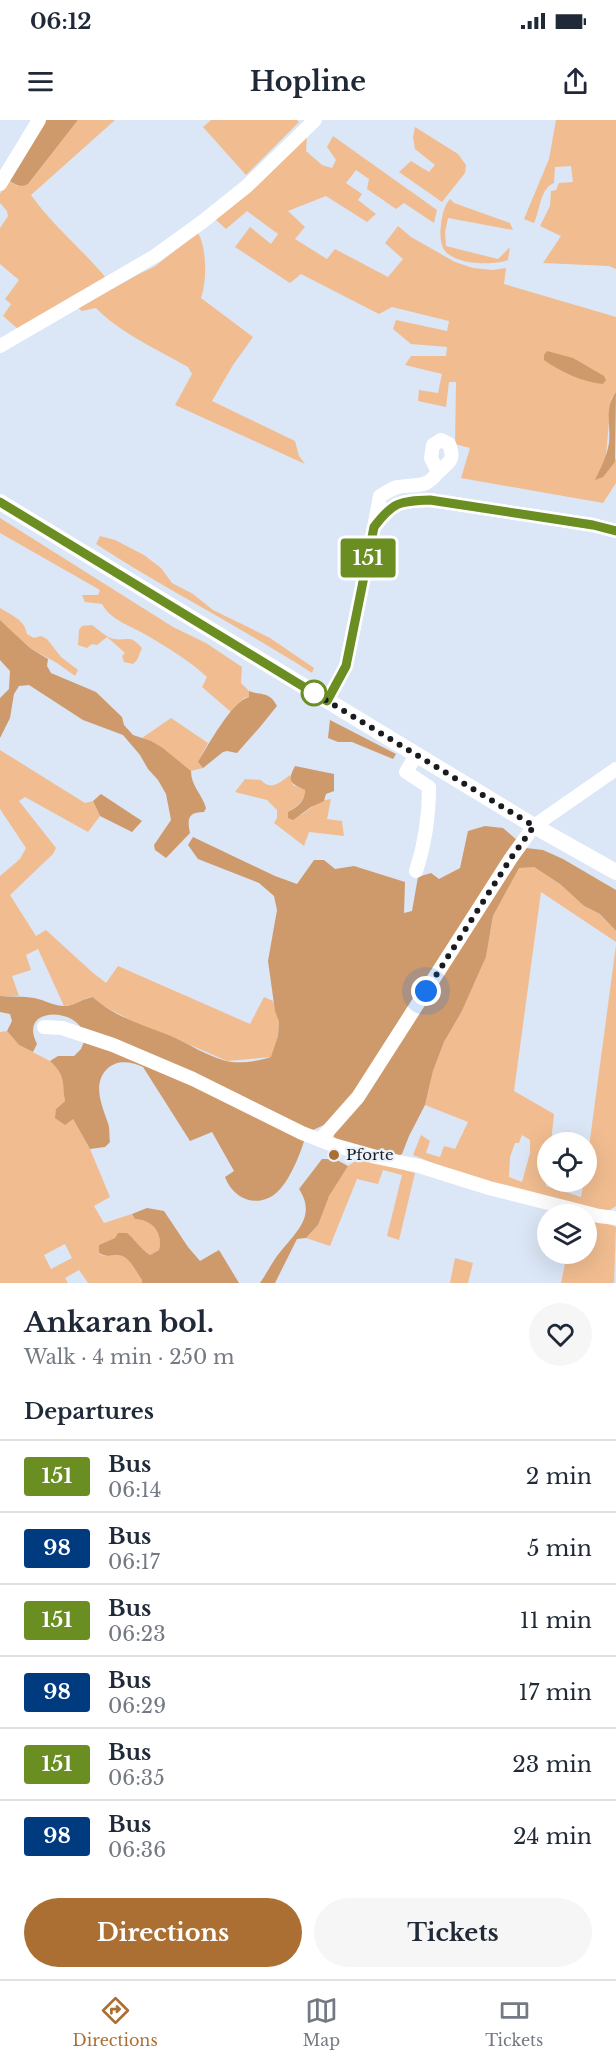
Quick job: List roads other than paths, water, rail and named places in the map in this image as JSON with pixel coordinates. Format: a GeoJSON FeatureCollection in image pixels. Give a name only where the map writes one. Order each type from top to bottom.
{"type":"FeatureCollection","features":[{"type":"Feature","properties":{"kind":"main road"},"geometry":{"type":"LineString","coordinates":[[0,502],[534,826],[616,872]]}},
{"type":"Feature","properties":{"kind":"street"},"geometry":{"type":"LineString","coordinates":[[0,184],[39,120]]}},
{"type":"Feature","properties":{"kind":"street"},"geometry":{"type":"LineString","coordinates":[[0,346],[164,249],[247,186],[315,120]]}},
{"type":"Feature","properties":{"kind":"street"},"geometry":{"type":"LineString","coordinates":[[327,701],[346,666],[381,496],[395,487],[422,486],[431,481],[438,472]]}},
{"type":"Feature","properties":{"kind":"street"},"geometry":{"type":"LineString","coordinates":[[374,527],[387,509],[405,501],[430,500],[593,525],[616,531]]}},
{"type":"Feature","properties":{"kind":"street"},"geometry":{"type":"LineString","coordinates":[[416,754],[406,772],[429,787],[424,848],[416,871]]}},
{"type":"Feature","properties":{"kind":"street"},"geometry":{"type":"LineString","coordinates":[[320,1140],[358,1097],[511,858],[534,826],[616,769]]}},
{"type":"Feature","properties":{"kind":"street"},"geometry":{"type":"LineString","coordinates":[[44,1027],[62,1028],[113,1045],[192,1079],[320,1140],[376,1157],[419,1166],[489,1188],[599,1216],[616,1218]]}},
{"type":"Feature","properties":{"kind":"place","name":"Pforte"},"geometry":{"type":"Point","coordinates":[334,1155]}}]}
